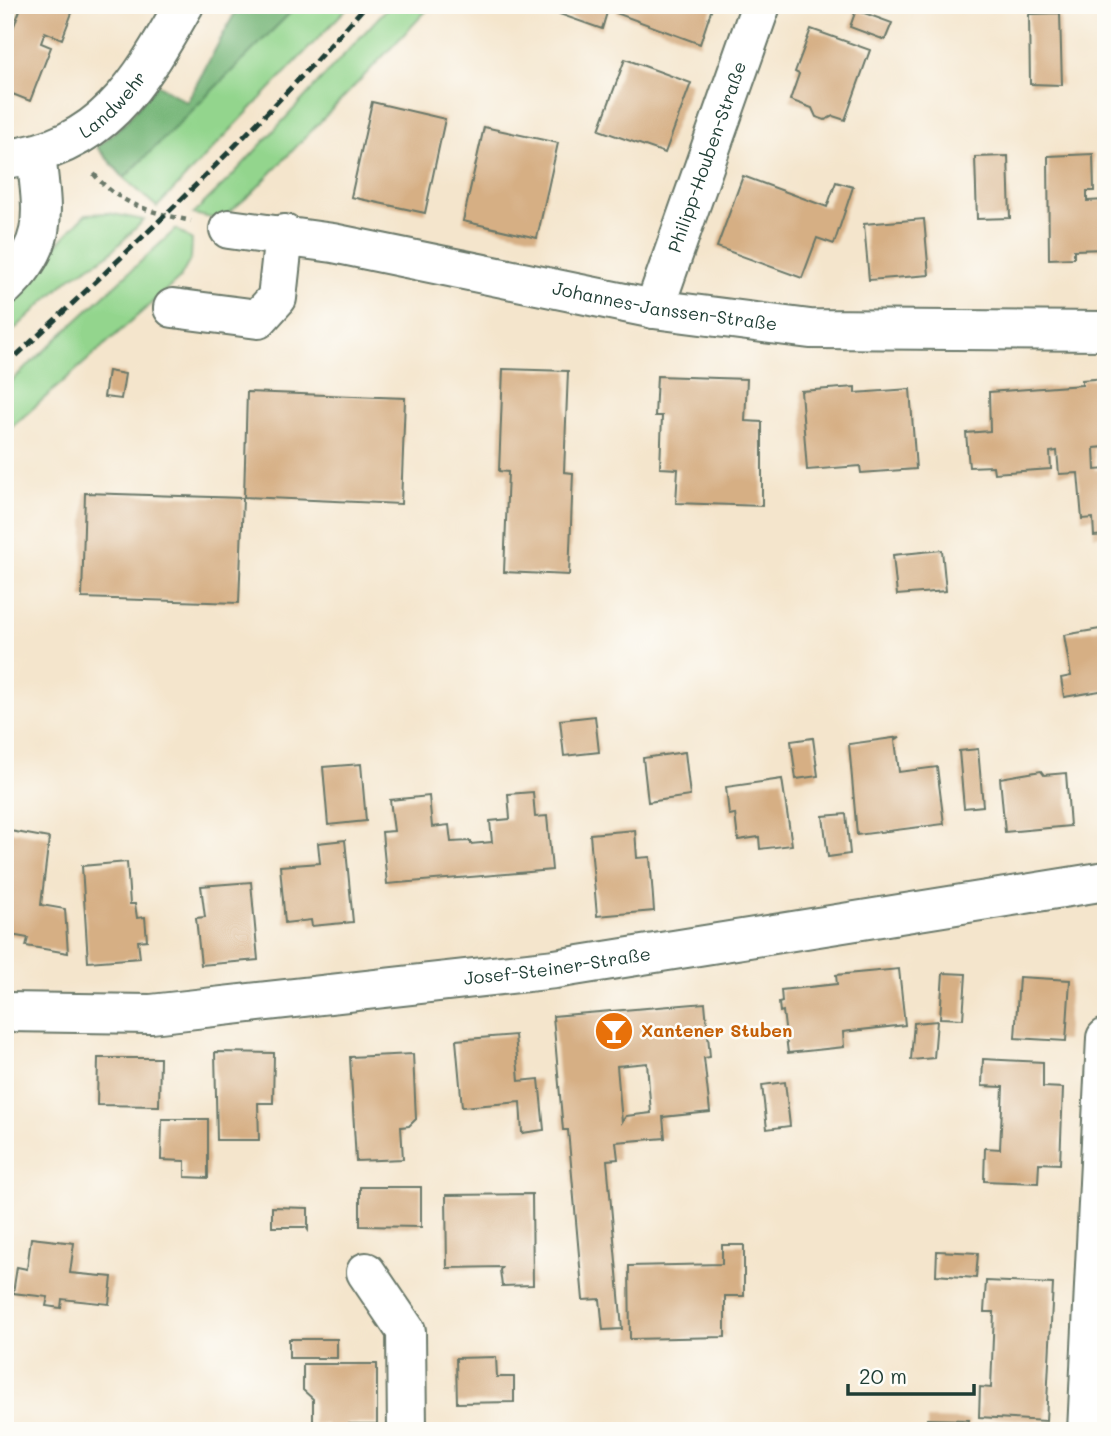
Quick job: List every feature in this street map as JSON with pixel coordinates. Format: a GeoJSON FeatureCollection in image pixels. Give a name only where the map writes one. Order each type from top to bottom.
{"type":"FeatureCollection","features":[{"type":"Feature","properties":{"kind":"street","name":"Landwehr"},"geometry":{"type":"LineString","coordinates":[[21,157],[73,141],[95,125],[138,83],[184,5]]}},
{"type":"Feature","properties":{"kind":"street","name":"Philipp-Houben-Straße"},"geometry":{"type":"LineString","coordinates":[[653,309],[761,5]]}},
{"type":"Feature","properties":{"kind":"street"},"geometry":{"type":"LineString","coordinates":[[5,286],[22,270],[35,251],[41,230],[21,157]]}},
{"type":"Feature","properties":{"kind":"street","name":"Johannes-Janssen-Straße"},"geometry":{"type":"LineString","coordinates":[[229,229],[284,234],[333,243],[653,309],[810,329],[1106,331]]}},
{"type":"Feature","properties":{"kind":"street"},"geometry":{"type":"LineString","coordinates":[[173,308],[258,319],[277,298],[284,234]]}},
{"type":"Feature","properties":{"kind":"street","name":"Josef-Steiner-Straße"},"geometry":{"type":"LineString","coordinates":[[5,1012],[151,1014],[555,969],[1106,881]]}},
{"type":"Feature","properties":{"kind":"street"},"geometry":{"type":"LineString","coordinates":[[1087,1431],[1106,1038]]}},
{"type":"Feature","properties":{"kind":"street"},"geometry":{"type":"LineString","coordinates":[[366,1272],[407,1331],[407,1431]]}},
{"type":"Feature","properties":{"kind":"path"},"geometry":{"type":"LineString","coordinates":[[73,141],[88,167],[113,194],[139,209],[229,229]]}},
{"type":"Feature","properties":{"kind":"green space"},"geometry":{"type":"Polygon","coordinates":[[[239,5],[298,5],[124,178],[97,147],[124,124],[157,84],[187,102],[239,5]]]}},
{"type":"Feature","properties":{"kind":"green space"},"geometry":{"type":"Polygon","coordinates":[[[298,5],[350,5],[157,207],[124,178],[298,5]]]}},
{"type":"Feature","properties":{"kind":"green space"},"geometry":{"type":"Polygon","coordinates":[[[390,5],[432,5],[251,194],[220,220],[193,214],[232,176],[390,5]]]}},
{"type":"Feature","properties":{"kind":"green space"},"geometry":{"type":"Polygon","coordinates":[[[108,213],[144,220],[108,255],[70,278],[5,338],[5,299],[86,214],[108,213]]]}},
{"type":"Feature","properties":{"kind":"green space"},"geometry":{"type":"Polygon","coordinates":[[[176,229],[192,240],[191,258],[180,278],[5,433],[5,387],[176,229]]]}},
{"type":"Feature","properties":{"kind":"building"},"geometry":{"type":"Polygon","coordinates":[[[22,5],[75,5],[62,39],[45,32],[41,43],[51,47],[30,101],[5,91],[5,49],[22,5]]]}},
{"type":"Feature","properties":{"kind":"building"},"geometry":{"type":"Polygon","coordinates":[[[550,5],[597,5],[608,9],[602,29],[548,10],[550,5]]]}},
{"type":"Feature","properties":{"kind":"building"},"geometry":{"type":"Polygon","coordinates":[[[619,5],[713,5],[700,44],[616,13],[619,5]]]}},
{"type":"Feature","properties":{"kind":"building"},"geometry":{"type":"Polygon","coordinates":[[[856,10],[892,23],[885,40],[850,27],[856,10]]]}},
{"type":"Feature","properties":{"kind":"building"},"geometry":{"type":"Polygon","coordinates":[[[1060,13],[1062,85],[1030,84],[1029,14],[1060,13]]]}},
{"type":"Feature","properties":{"kind":"building"},"geometry":{"type":"Polygon","coordinates":[[[811,29],[870,50],[845,120],[833,116],[825,120],[816,117],[812,108],[790,100],[799,74],[795,72],[811,29]]]}},
{"type":"Feature","properties":{"kind":"building"},"geometry":{"type":"Polygon","coordinates":[[[1106,51],[1106,118],[1102,118],[1100,52],[1106,51]]]}},
{"type":"Feature","properties":{"kind":"building"},"geometry":{"type":"Polygon","coordinates":[[[625,59],[691,83],[665,153],[599,130],[625,59]]]}},
{"type":"Feature","properties":{"kind":"building"},"geometry":{"type":"Polygon","coordinates":[[[372,102],[445,119],[425,213],[351,197],[372,102]]]}},
{"type":"Feature","properties":{"kind":"building"},"geometry":{"type":"Polygon","coordinates":[[[484,127],[558,143],[537,238],[463,221],[484,127]]]}},
{"type":"Feature","properties":{"kind":"building"},"geometry":{"type":"Polygon","coordinates":[[[1093,154],[1094,191],[1087,191],[1087,201],[1106,200],[1106,249],[1074,250],[1074,258],[1049,259],[1048,156],[1093,154]]]}},
{"type":"Feature","properties":{"kind":"building"},"geometry":{"type":"Polygon","coordinates":[[[1008,156],[1010,218],[977,219],[975,157],[1008,156]]]}},
{"type":"Feature","properties":{"kind":"building"},"geometry":{"type":"Polygon","coordinates":[[[743,176],[827,207],[836,182],[853,187],[834,244],[817,238],[802,278],[717,247],[743,176]]]}},
{"type":"Feature","properties":{"kind":"building"},"geometry":{"type":"Polygon","coordinates":[[[924,219],[929,275],[869,280],[864,224],[924,219]]]}},
{"type":"Feature","properties":{"kind":"building"},"geometry":{"type":"Polygon","coordinates":[[[503,369],[568,371],[564,472],[573,473],[569,575],[504,572],[508,472],[499,471],[503,369]]]}},
{"type":"Feature","properties":{"kind":"building"},"geometry":{"type":"Polygon","coordinates":[[[108,371],[125,374],[121,399],[104,397],[108,371]]]}},
{"type":"Feature","properties":{"kind":"building"},"geometry":{"type":"Polygon","coordinates":[[[657,376],[747,379],[745,421],[762,422],[762,506],[676,503],[678,469],[660,468],[662,416],[655,416],[657,376]]]}},
{"type":"Feature","properties":{"kind":"building"},"geometry":{"type":"Polygon","coordinates":[[[1106,378],[1106,447],[1094,448],[1095,470],[1106,469],[1106,535],[1094,536],[1093,518],[1082,519],[1078,473],[1059,474],[1057,451],[1050,452],[1051,469],[994,473],[993,466],[969,467],[966,433],[990,431],[989,392],[1082,385],[1082,380],[1106,378]]]}},
{"type":"Feature","properties":{"kind":"building"},"geometry":{"type":"Polygon","coordinates":[[[855,387],[855,393],[910,389],[916,469],[861,473],[860,466],[807,470],[801,391],[855,387]]]}},
{"type":"Feature","properties":{"kind":"building"},"geometry":{"type":"Polygon","coordinates":[[[247,392],[405,398],[401,504],[244,497],[247,392]]]}},
{"type":"Feature","properties":{"kind":"building"},"geometry":{"type":"Polygon","coordinates":[[[85,493],[243,498],[239,603],[82,598],[85,493]]]}},
{"type":"Feature","properties":{"kind":"building"},"geometry":{"type":"Polygon","coordinates":[[[942,550],[946,591],[897,595],[893,555],[942,550]]]}},
{"type":"Feature","properties":{"kind":"building"},"geometry":{"type":"Polygon","coordinates":[[[1106,628],[1106,690],[1064,697],[1061,678],[1071,676],[1064,635],[1106,628]]]}},
{"type":"Feature","properties":{"kind":"building"},"geometry":{"type":"Polygon","coordinates":[[[595,716],[599,752],[564,756],[560,720],[595,716]]]}},
{"type":"Feature","properties":{"kind":"building"},"geometry":{"type":"Polygon","coordinates":[[[900,737],[895,740],[899,772],[937,767],[944,824],[857,835],[849,744],[900,737]]]}},
{"type":"Feature","properties":{"kind":"building"},"geometry":{"type":"Polygon","coordinates":[[[813,738],[818,776],[796,779],[791,741],[813,738]]]}},
{"type":"Feature","properties":{"kind":"building"},"geometry":{"type":"Polygon","coordinates":[[[978,749],[983,806],[964,808],[959,751],[978,749]]]}},
{"type":"Feature","properties":{"kind":"building"},"geometry":{"type":"Polygon","coordinates":[[[685,752],[690,796],[648,802],[643,758],[685,752]]]}},
{"type":"Feature","properties":{"kind":"building"},"geometry":{"type":"Polygon","coordinates":[[[361,764],[366,821],[328,825],[323,767],[361,764]]]}},
{"type":"Feature","properties":{"kind":"building"},"geometry":{"type":"Polygon","coordinates":[[[1041,771],[1044,775],[1066,773],[1070,826],[1005,832],[1000,778],[1041,771]]]}},
{"type":"Feature","properties":{"kind":"building"},"geometry":{"type":"Polygon","coordinates":[[[782,779],[792,845],[760,849],[759,837],[738,840],[735,814],[729,815],[726,787],[782,779]]]}},
{"type":"Feature","properties":{"kind":"building"},"geometry":{"type":"Polygon","coordinates":[[[533,792],[535,817],[547,816],[552,870],[387,884],[382,832],[394,831],[390,800],[429,796],[432,827],[449,825],[451,842],[471,841],[471,844],[492,842],[490,821],[510,819],[508,794],[533,792]]]}},
{"type":"Feature","properties":{"kind":"building"},"geometry":{"type":"Polygon","coordinates":[[[846,814],[850,854],[828,857],[823,816],[846,814]]]}},
{"type":"Feature","properties":{"kind":"building"},"geometry":{"type":"Polygon","coordinates":[[[5,830],[49,838],[41,905],[65,909],[68,953],[26,946],[28,938],[5,934],[5,830]]]}},
{"type":"Feature","properties":{"kind":"building"},"geometry":{"type":"Polygon","coordinates":[[[635,830],[637,858],[650,857],[654,911],[597,916],[590,834],[635,830]]]}},
{"type":"Feature","properties":{"kind":"building"},"geometry":{"type":"Polygon","coordinates":[[[345,840],[353,922],[312,926],[311,920],[285,923],[280,866],[320,863],[318,843],[345,840]]]}},
{"type":"Feature","properties":{"kind":"building"},"geometry":{"type":"Polygon","coordinates":[[[127,862],[130,904],[135,904],[137,918],[145,917],[147,940],[138,941],[140,958],[88,962],[82,866],[127,862]]]}},
{"type":"Feature","properties":{"kind":"building"},"geometry":{"type":"Polygon","coordinates":[[[251,882],[258,960],[201,965],[196,918],[205,917],[201,886],[251,882]]]}},
{"type":"Feature","properties":{"kind":"building"},"geometry":{"type":"Polygon","coordinates":[[[899,969],[905,1025],[843,1032],[844,1047],[788,1053],[783,1011],[780,1012],[779,1003],[782,1002],[781,990],[837,984],[836,975],[899,969]]]}},
{"type":"Feature","properties":{"kind":"building"},"geometry":{"type":"Polygon","coordinates":[[[943,973],[966,974],[963,1019],[940,1018],[943,973]]]}},
{"type":"Feature","properties":{"kind":"building"},"geometry":{"type":"Polygon","coordinates":[[[1019,977],[1070,980],[1066,1041],[1015,1038],[1019,977]]]}},
{"type":"Feature","properties":{"kind":"building"},"geometry":{"type":"Polygon","coordinates":[[[705,1003],[710,1057],[704,1058],[710,1112],[663,1117],[665,1138],[616,1142],[618,1159],[607,1160],[622,1329],[603,1330],[600,1299],[583,1300],[568,1130],[563,1130],[553,1016],[705,1003]],[[647,1063],[617,1066],[622,1122],[626,1116],[651,1113],[647,1063]]]}},
{"type":"Feature","properties":{"kind":"building"},"geometry":{"type":"Polygon","coordinates":[[[937,1021],[934,1058],[911,1060],[914,1023],[937,1021]]]}},
{"type":"Feature","properties":{"kind":"building"},"geometry":{"type":"Polygon","coordinates":[[[515,1035],[519,1081],[539,1079],[544,1130],[522,1133],[520,1102],[462,1107],[456,1040],[515,1035]]]}},
{"type":"Feature","properties":{"kind":"building"},"geometry":{"type":"Polygon","coordinates":[[[215,1052],[274,1053],[273,1103],[258,1103],[259,1140],[217,1140],[215,1052]]]}},
{"type":"Feature","properties":{"kind":"building"},"geometry":{"type":"Polygon","coordinates":[[[413,1054],[416,1119],[409,1126],[401,1127],[403,1159],[356,1161],[350,1057],[413,1054]]]}},
{"type":"Feature","properties":{"kind":"building"},"geometry":{"type":"Polygon","coordinates":[[[98,1058],[160,1058],[159,1106],[97,1105],[98,1058]]]}},
{"type":"Feature","properties":{"kind":"building"},"geometry":{"type":"Polygon","coordinates":[[[983,1059],[1043,1062],[1043,1087],[1063,1088],[1060,1164],[1039,1163],[1038,1183],[984,1181],[985,1148],[1000,1149],[1003,1087],[982,1086],[983,1059]]]}},
{"type":"Feature","properties":{"kind":"building"},"geometry":{"type":"Polygon","coordinates":[[[785,1082],[790,1126],[767,1129],[762,1085],[785,1082]]]}},
{"type":"Feature","properties":{"kind":"building"},"geometry":{"type":"Polygon","coordinates":[[[162,1119],[208,1119],[208,1178],[185,1177],[185,1161],[161,1160],[162,1119]]]}},
{"type":"Feature","properties":{"kind":"building"},"geometry":{"type":"Polygon","coordinates":[[[360,1187],[421,1187],[421,1227],[360,1226],[360,1187]]]}},
{"type":"Feature","properties":{"kind":"building"},"geometry":{"type":"Polygon","coordinates":[[[532,1194],[533,1285],[502,1286],[502,1267],[447,1268],[446,1195],[532,1194]]]}},
{"type":"Feature","properties":{"kind":"building"},"geometry":{"type":"Polygon","coordinates":[[[272,1207],[308,1208],[308,1230],[306,1227],[272,1227],[272,1207]]]}},
{"type":"Feature","properties":{"kind":"building"},"geometry":{"type":"Polygon","coordinates":[[[31,1238],[74,1243],[70,1273],[112,1277],[109,1304],[62,1299],[61,1308],[46,1306],[48,1297],[13,1293],[17,1267],[27,1269],[31,1238]]]}},
{"type":"Feature","properties":{"kind":"building"},"geometry":{"type":"Polygon","coordinates":[[[722,1245],[744,1245],[744,1296],[725,1296],[725,1337],[630,1339],[629,1266],[722,1264],[722,1245]]]}},
{"type":"Feature","properties":{"kind":"building"},"geometry":{"type":"Polygon","coordinates":[[[937,1251],[978,1253],[976,1278],[936,1275],[937,1251]]]}},
{"type":"Feature","properties":{"kind":"building"},"geometry":{"type":"Polygon","coordinates":[[[986,1281],[1053,1284],[1046,1421],[979,1417],[980,1387],[991,1388],[994,1312],[984,1312],[986,1281]]]}},
{"type":"Feature","properties":{"kind":"building"},"geometry":{"type":"Polygon","coordinates":[[[289,1339],[337,1339],[337,1358],[289,1358],[289,1339]]]}},
{"type":"Feature","properties":{"kind":"building"},"geometry":{"type":"Polygon","coordinates":[[[496,1357],[497,1377],[514,1377],[514,1402],[457,1403],[456,1358],[496,1357]]]}},
{"type":"Feature","properties":{"kind":"building"},"geometry":{"type":"Polygon","coordinates":[[[303,1364],[377,1364],[377,1424],[348,1424],[341,1431],[332,1431],[326,1424],[313,1424],[313,1399],[303,1390],[303,1364]]]}},
{"type":"Feature","properties":{"kind":"building"},"geometry":{"type":"Polygon","coordinates":[[[927,1419],[969,1420],[968,1431],[927,1431],[927,1419]]]}},
{"type":"Feature","properties":{"kind":"railway"},"geometry":{"type":"LineString","coordinates":[[5,366],[190,190],[280,99],[366,5]]}},
{"type":"Feature","properties":{"kind":"place","name":"Xantener Stuben"},"geometry":{"type":"Point","coordinates":[614,1031]}}]}
